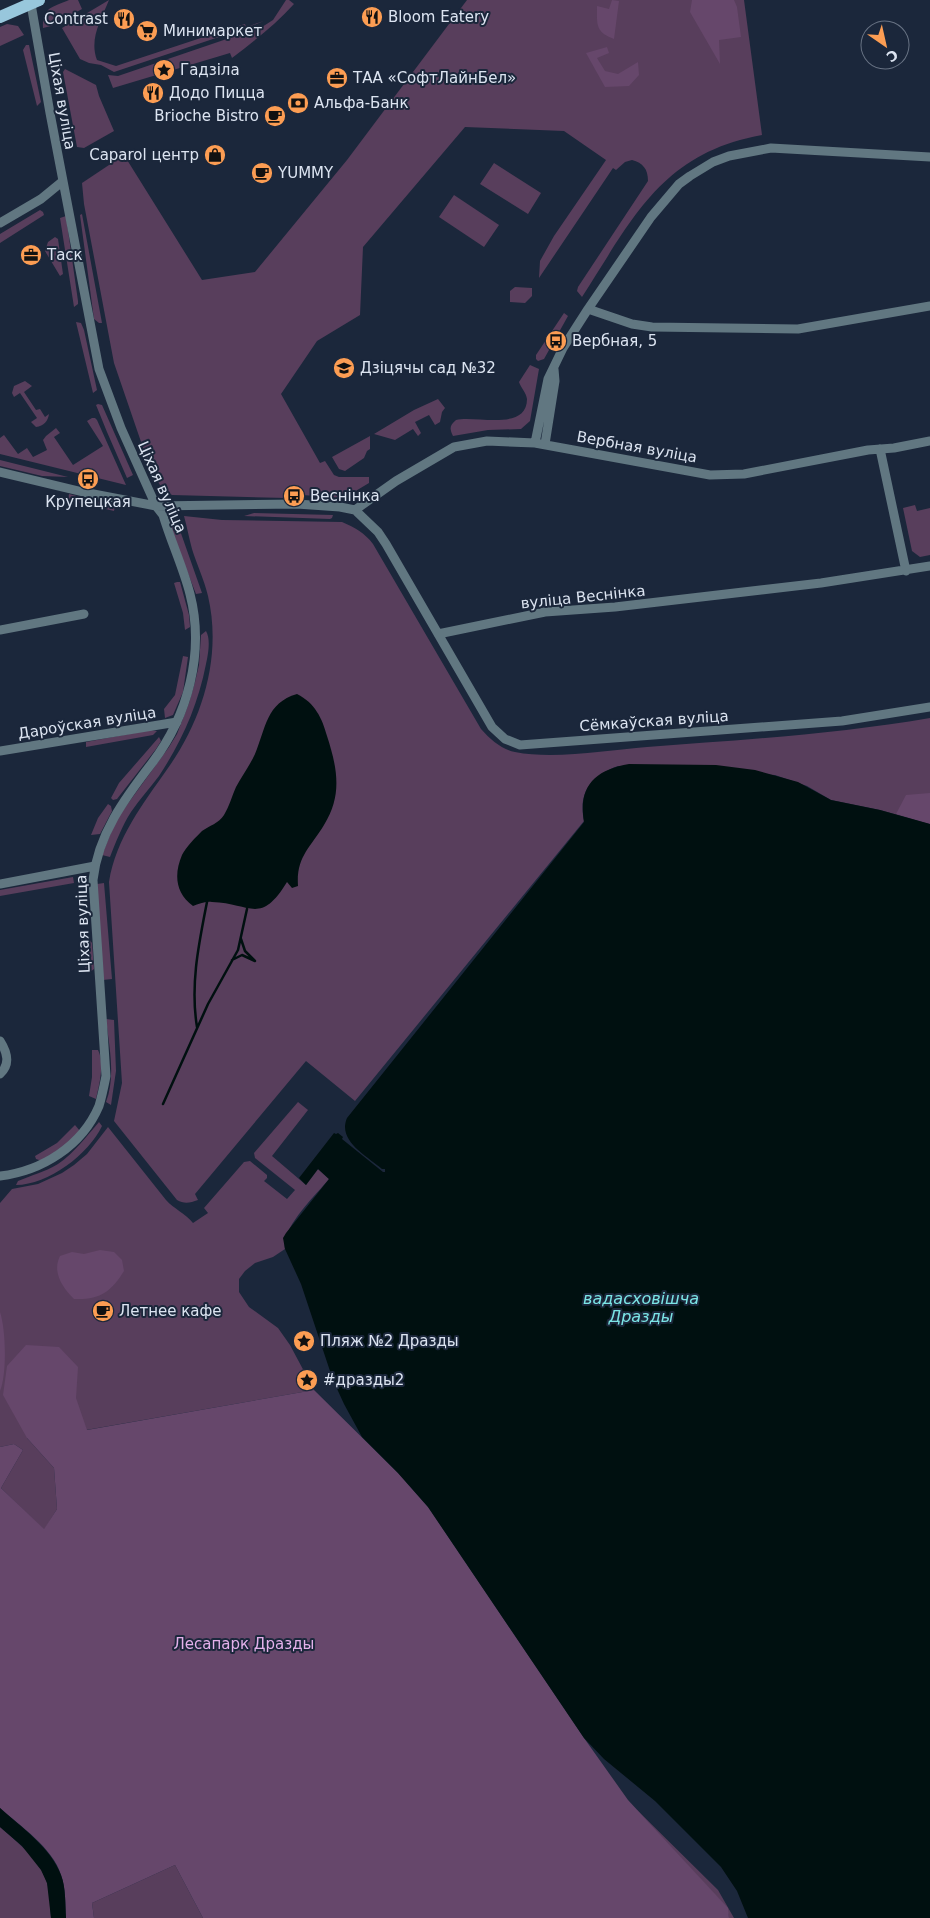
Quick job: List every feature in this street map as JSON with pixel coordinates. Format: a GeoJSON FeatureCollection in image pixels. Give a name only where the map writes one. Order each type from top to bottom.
{"type":"FeatureCollection","features":[{"type":"Feature","properties":{"kind":"main road"},"geometry":{"type":"LineString","coordinates":[[0,17],[35,2]]}},
{"type":"Feature","properties":{"kind":"street","name":"Ціхая вуліца"},"geometry":{"type":"LineString","coordinates":[[0,1176],[38,1167],[66,1149],[83,1131],[100,1104],[106,1076],[93,880],[95,866],[106,834],[120,807],[163,749],[178,722],[191,679],[196,632],[191,596],[163,515],[156,506],[121,428],[99,369],[63,180],[35,2]]}},
{"type":"Feature","properties":{"kind":"street"},"geometry":{"type":"LineString","coordinates":[[535,443],[548,379],[563,348],[651,217],[666,198],[690,176],[713,162],[729,156],[771,148],[930,157]]}},
{"type":"Feature","properties":{"kind":"street"},"geometry":{"type":"LineString","coordinates":[[0,223],[41,199],[63,180]]}},
{"type":"Feature","properties":{"kind":"street"},"geometry":{"type":"LineString","coordinates":[[588,309],[632,324],[652,327],[778,330],[819,326],[930,306]]}},
{"type":"Feature","properties":{"kind":"street"},"geometry":{"type":"LineString","coordinates":[[545,444],[555,381],[554,369]]}},
{"type":"Feature","properties":{"kind":"street","name":"Вербная вуліца"},"geometry":{"type":"LineString","coordinates":[[355,510],[396,481],[454,447],[487,441],[545,444],[710,475],[744,474],[930,441]]}},
{"type":"Feature","properties":{"kind":"street"},"geometry":{"type":"LineString","coordinates":[[880,449],[906,571]]}},
{"type":"Feature","properties":{"kind":"street"},"geometry":{"type":"LineString","coordinates":[[0,472],[93,494],[156,506],[297,504],[355,510],[378,532],[438,634]]}},
{"type":"Feature","properties":{"kind":"street","name":"вуліца Веснінка"},"geometry":{"type":"LineString","coordinates":[[438,634],[545,612],[615,607],[821,584],[930,566]]}},
{"type":"Feature","properties":{"kind":"street"},"geometry":{"type":"LineString","coordinates":[[0,630],[84,614]]}},
{"type":"Feature","properties":{"kind":"street","name":"Сёмкаўская вуліца"},"geometry":{"type":"LineString","coordinates":[[438,634],[492,727],[505,739],[520,745],[842,721],[930,707]]}},
{"type":"Feature","properties":{"kind":"street","name":"Дароўская вуліца"},"geometry":{"type":"LineString","coordinates":[[0,751],[178,722]]}},
{"type":"Feature","properties":{"kind":"street"},"geometry":{"type":"LineString","coordinates":[[0,884],[95,866]]}},
{"type":"Feature","properties":{"kind":"street"},"geometry":{"type":"LineString","coordinates":[[0,1041],[7,1054],[8,1062],[0,1074]]}},
{"type":"Feature","properties":{"kind":"shaded area"},"geometry":{"type":"Polygon","coordinates":[[[69,0],[78,0],[82,9],[51,26],[43,28],[44,16],[47,12],[53,6],[69,0]]]}},
{"type":"Feature","properties":{"kind":"shaded area"},"geometry":{"type":"Polygon","coordinates":[[[109,0],[97,30],[94,45],[97,60],[116,66],[228,29],[245,24],[246,27],[264,21],[114,72],[101,65],[80,59],[62,28],[109,0]]]}},
{"type":"Feature","properties":{"kind":"shaded area"},"geometry":{"type":"Polygon","coordinates":[[[286,0],[294,4],[272,26],[232,58],[230,53],[113,88],[108,75],[118,76],[262,27],[273,20],[286,0]]]}},
{"type":"Feature","properties":{"kind":"shaded area"},"geometry":{"type":"Polygon","coordinates":[[[467,0],[744,0],[762,135],[727,144],[698,157],[674,174],[653,194],[634,217],[582,297],[577,291],[578,287],[648,181],[644,167],[632,160],[625,162],[616,170],[613,168],[539,278],[540,261],[554,236],[606,160],[564,131],[465,127],[363,247],[360,315],[317,341],[281,394],[320,463],[325,461],[334,475],[339,477],[369,477],[369,483],[344,498],[288,494],[287,498],[172,495],[162,488],[151,471],[114,363],[84,204],[82,183],[124,155],[202,280],[255,272],[347,160],[467,0]]]}},
{"type":"Feature","properties":{"kind":"shaded area"},"geometry":{"type":"Polygon","coordinates":[[[7,24],[18,26],[24,35],[0,46],[0,27],[7,24]]]}},
{"type":"Feature","properties":{"kind":"shaded area"},"geometry":{"type":"Polygon","coordinates":[[[26,45],[29,45],[41,102],[37,106],[23,50],[26,45]]]}},
{"type":"Feature","properties":{"kind":"shaded area"},"geometry":{"type":"Polygon","coordinates":[[[65,69],[96,85],[114,131],[84,148],[77,147],[63,72],[65,69]]]}},
{"type":"Feature","properties":{"kind":"shaded area"},"geometry":{"type":"Polygon","coordinates":[[[494,163],[541,193],[528,214],[480,184],[494,163]]]}},
{"type":"Feature","properties":{"kind":"shaded area"},"geometry":{"type":"Polygon","coordinates":[[[454,195],[499,225],[484,247],[439,217],[454,195]]]}},
{"type":"Feature","properties":{"kind":"shaded area"},"geometry":{"type":"Polygon","coordinates":[[[40,210],[44,215],[0,243],[0,234],[40,210]]]}},
{"type":"Feature","properties":{"kind":"shaded area"},"geometry":{"type":"Polygon","coordinates":[[[82,214],[102,323],[94,319],[80,215],[82,214]]]}},
{"type":"Feature","properties":{"kind":"shaded area"},"geometry":{"type":"Polygon","coordinates":[[[66,216],[78,301],[78,304],[74,307],[60,218],[66,216]]]}},
{"type":"Feature","properties":{"kind":"shaded area"},"geometry":{"type":"Polygon","coordinates":[[[55,237],[58,239],[63,274],[60,276],[45,251],[48,242],[55,237]]]}},
{"type":"Feature","properties":{"kind":"shaded area"},"geometry":{"type":"Polygon","coordinates":[[[515,287],[532,288],[532,296],[525,303],[510,302],[510,291],[515,287]]]}},
{"type":"Feature","properties":{"kind":"shaded area"},"geometry":{"type":"Polygon","coordinates":[[[564,313],[568,316],[544,359],[538,361],[536,355],[564,313]]]}},
{"type":"Feature","properties":{"kind":"shaded area"},"geometry":{"type":"Polygon","coordinates":[[[76,322],[81,323],[84,330],[97,390],[93,393],[76,322]]]}},
{"type":"Feature","properties":{"kind":"shaded area"},"geometry":{"type":"Polygon","coordinates":[[[530,365],[539,369],[530,421],[521,429],[488,430],[453,436],[451,427],[452,423],[456,420],[499,420],[519,416],[525,409],[527,399],[519,382],[530,365]]]}},
{"type":"Feature","properties":{"kind":"shaded area"},"geometry":{"type":"Polygon","coordinates":[[[25,381],[32,386],[24,392],[36,410],[40,409],[45,417],[49,414],[48,419],[41,426],[36,427],[31,422],[37,418],[20,393],[14,397],[12,393],[14,386],[25,381]]]}},
{"type":"Feature","properties":{"kind":"shaded area"},"geometry":{"type":"Polygon","coordinates":[[[438,399],[445,408],[440,422],[435,425],[429,415],[415,422],[421,433],[418,436],[413,429],[395,440],[374,434],[414,410],[438,399]]]}},
{"type":"Feature","properties":{"kind":"shaded area"},"geometry":{"type":"Polygon","coordinates":[[[96,405],[102,405],[133,475],[127,478],[96,405]]]}},
{"type":"Feature","properties":{"kind":"shaded area"},"geometry":{"type":"Polygon","coordinates":[[[92,418],[97,420],[126,485],[0,454],[0,438],[4,435],[18,454],[27,448],[33,457],[47,450],[43,440],[56,428],[60,433],[54,437],[73,465],[103,446],[87,421],[92,418]]]}},
{"type":"Feature","properties":{"kind":"shaded area"},"geometry":{"type":"Polygon","coordinates":[[[370,436],[370,449],[364,458],[345,471],[339,469],[332,457],[370,436]]]}},
{"type":"Feature","properties":{"kind":"shaded area"},"geometry":{"type":"Polygon","coordinates":[[[0,460],[68,477],[42,476],[0,466],[0,460]]]}},
{"type":"Feature","properties":{"kind":"shaded area"},"geometry":{"type":"Polygon","coordinates":[[[69,494],[115,506],[114,511],[68,500],[69,494]]]}},
{"type":"Feature","properties":{"kind":"shaded area"},"geometry":{"type":"Polygon","coordinates":[[[915,505],[917,511],[930,508],[930,555],[920,557],[912,551],[903,508],[915,505]]]}},
{"type":"Feature","properties":{"kind":"shaded area"},"geometry":{"type":"Polygon","coordinates":[[[254,513],[333,515],[330,519],[244,516],[254,513]]]}},
{"type":"Feature","properties":{"kind":"shaded area"},"geometry":{"type":"Polygon","coordinates":[[[184,516],[222,520],[342,522],[359,531],[373,544],[481,729],[497,744],[515,752],[547,755],[581,754],[825,732],[930,718],[930,824],[880,810],[831,800],[807,786],[775,775],[618,766],[609,770],[594,780],[585,793],[583,802],[584,821],[355,1101],[306,1061],[195,1194],[198,1200],[187,1203],[177,1200],[114,1121],[122,1083],[109,882],[124,836],[191,729],[200,708],[211,664],[213,641],[208,596],[192,549],[184,516]]]}},
{"type":"Feature","properties":{"kind":"shaded area"},"geometry":{"type":"Polygon","coordinates":[[[177,522],[202,593],[196,594],[169,525],[177,522]]]}},
{"type":"Feature","properties":{"kind":"shaded area"},"geometry":{"type":"Polygon","coordinates":[[[180,582],[189,615],[190,627],[185,630],[183,613],[174,583],[180,582]]]}},
{"type":"Feature","properties":{"kind":"shaded area"},"geometry":{"type":"Polygon","coordinates":[[[206,631],[209,647],[203,679],[194,708],[182,736],[159,776],[128,817],[110,857],[102,855],[116,820],[177,734],[195,682],[199,665],[201,635],[206,631]]]}},
{"type":"Feature","properties":{"kind":"shaded area"},"geometry":{"type":"Polygon","coordinates":[[[183,656],[188,657],[183,692],[173,715],[165,718],[164,709],[175,695],[183,656]]]}},
{"type":"Feature","properties":{"kind":"shaded area"},"geometry":{"type":"Polygon","coordinates":[[[150,730],[157,731],[153,735],[86,747],[86,742],[150,730]]]}},
{"type":"Feature","properties":{"kind":"shaded area"},"geometry":{"type":"Polygon","coordinates":[[[159,737],[161,741],[156,749],[117,799],[113,800],[111,798],[119,783],[159,737]]]}},
{"type":"Feature","properties":{"kind":"shaded area"},"geometry":{"type":"Polygon","coordinates":[[[108,804],[111,806],[112,811],[100,834],[91,835],[98,818],[108,804]]]}},
{"type":"Feature","properties":{"kind":"shaded area"},"geometry":{"type":"Polygon","coordinates":[[[73,877],[74,883],[0,896],[0,890],[73,877]]]}},
{"type":"Feature","properties":{"kind":"shaded area"},"geometry":{"type":"Polygon","coordinates":[[[104,883],[112,979],[103,980],[97,884],[104,883]]]}},
{"type":"Feature","properties":{"kind":"shaded area"},"geometry":{"type":"Polygon","coordinates":[[[83,938],[89,939],[92,943],[94,969],[90,972],[86,972],[83,938]]]}},
{"type":"Feature","properties":{"kind":"shaded area"},"geometry":{"type":"Polygon","coordinates":[[[106,1019],[114,1020],[116,1071],[111,1105],[106,1102],[111,1082],[111,1071],[106,1019]]]}},
{"type":"Feature","properties":{"kind":"shaded area"},"geometry":{"type":"Polygon","coordinates":[[[92,1050],[98,1050],[101,1061],[101,1074],[96,1099],[89,1096],[92,1077],[92,1050]]]}},
{"type":"Feature","properties":{"kind":"shaded area"},"geometry":{"type":"Polygon","coordinates":[[[298,1102],[308,1110],[272,1156],[306,1185],[318,1169],[329,1179],[293,1222],[285,1241],[285,1249],[273,1257],[255,1263],[245,1271],[239,1279],[239,1292],[249,1307],[278,1328],[290,1345],[314,1390],[86,1430],[85,1426],[27,1438],[54,1468],[57,1509],[44,1530],[1,1488],[23,1450],[14,1444],[0,1447],[0,1203],[12,1189],[38,1184],[74,1165],[87,1154],[108,1127],[166,1200],[193,1223],[208,1213],[204,1208],[244,1162],[250,1161],[267,1175],[264,1181],[287,1199],[295,1190],[255,1158],[254,1153],[298,1102]]]}},
{"type":"Feature","properties":{"kind":"shaded area"},"geometry":{"type":"Polygon","coordinates":[[[99,1122],[102,1126],[96,1137],[78,1157],[54,1174],[41,1180],[16,1185],[18,1181],[48,1169],[64,1160],[99,1122]]]}},
{"type":"Feature","properties":{"kind":"shaded area"},"geometry":{"type":"Polygon","coordinates":[[[75,1125],[80,1131],[65,1146],[42,1161],[36,1159],[35,1156],[57,1143],[75,1125]]]}},
{"type":"Feature","properties":{"kind":"shaded area"},"geometry":{"type":"Polygon","coordinates":[[[636,1809],[718,1890],[734,1918],[729,1918],[727,1908],[636,1809]]]}},
{"type":"Feature","properties":{"kind":"shaded area"},"geometry":{"type":"Polygon","coordinates":[[[0,1827],[28,1852],[44,1874],[50,1896],[51,1918],[0,1918],[0,1827]]]}},
{"type":"Feature","properties":{"kind":"shaded area"},"geometry":{"type":"Polygon","coordinates":[[[175,1865],[203,1918],[94,1918],[92,1903],[175,1865]]]}},
{"type":"Feature","properties":{"kind":"green space"},"geometry":{"type":"Polygon","coordinates":[[[612,0],[619,1],[614,39],[600,30],[597,18],[597,6],[609,9],[612,0]]]}},
{"type":"Feature","properties":{"kind":"green space"},"geometry":{"type":"Polygon","coordinates":[[[692,0],[734,0],[737,7],[741,37],[719,40],[720,64],[690,12],[692,0]]]}},
{"type":"Feature","properties":{"kind":"green space"},"geometry":{"type":"Polygon","coordinates":[[[607,47],[609,53],[597,58],[605,71],[618,74],[638,62],[639,75],[629,86],[605,87],[586,53],[607,47]]]}},
{"type":"Feature","properties":{"kind":"green space"},"geometry":{"type":"Polygon","coordinates":[[[930,793],[930,824],[896,814],[906,795],[930,793]]]}},
{"type":"Feature","properties":{"kind":"green space"},"geometry":{"type":"Polygon","coordinates":[[[100,1250],[114,1252],[122,1260],[124,1271],[104,1293],[91,1298],[74,1299],[62,1284],[58,1273],[57,1268],[60,1256],[72,1252],[84,1254],[100,1250]]]}},
{"type":"Feature","properties":{"kind":"green space"},"geometry":{"type":"Polygon","coordinates":[[[0,1312],[4,1330],[5,1352],[4,1374],[0,1391],[0,1312]]]}},
{"type":"Feature","properties":{"kind":"green space","name":"Лесапарк Дразды"},"geometry":{"type":"Polygon","coordinates":[[[26,1345],[59,1347],[78,1367],[76,1398],[87,1430],[314,1390],[398,1473],[428,1507],[628,1800],[728,1908],[729,1918],[203,1918],[175,1865],[92,1903],[94,1918],[66,1918],[64,1885],[57,1865],[51,1855],[35,1838],[0,1808],[0,1447],[14,1444],[23,1450],[1,1488],[44,1529],[57,1509],[54,1468],[27,1438],[3,1395],[7,1366],[26,1345]]]}},
{"type":"Feature","properties":{"kind":"water"},"geometry":{"type":"Polygon","coordinates":[[[297,694],[313,706],[320,717],[333,759],[336,781],[334,803],[324,825],[305,853],[299,867],[298,886],[292,888],[287,882],[278,896],[262,908],[254,909],[209,902],[193,906],[183,895],[178,883],[179,862],[182,855],[202,831],[222,818],[236,787],[255,754],[268,718],[279,704],[297,694]]]}},
{"type":"Feature","properties":{"kind":"water","name":"вадасховішча Дразды"},"geometry":{"type":"Polygon","coordinates":[[[629,764],[716,765],[755,770],[798,782],[831,800],[880,810],[930,824],[930,1918],[748,1918],[737,1891],[721,1867],[655,1801],[604,1759],[584,1738],[428,1507],[362,1437],[333,1380],[301,1284],[285,1249],[283,1238],[286,1233],[329,1179],[318,1169],[306,1185],[299,1178],[334,1133],[338,1133],[343,1137],[342,1139],[385,1172],[385,1169],[382,1169],[362,1153],[350,1141],[346,1134],[347,1118],[584,822],[584,799],[591,782],[598,775],[629,764]]]}},
{"type":"Feature","properties":{"kind":"water"},"geometry":{"type":"Polygon","coordinates":[[[0,1808],[35,1838],[57,1865],[64,1885],[66,1918],[51,1918],[47,1883],[41,1870],[22,1846],[0,1827],[0,1808]]]}},
{"type":"Feature","properties":{"kind":"waterway"},"geometry":{"type":"LineString","coordinates":[[197,1027],[194,995],[195,979],[198,948],[207,902]]}},
{"type":"Feature","properties":{"kind":"waterway"},"geometry":{"type":"LineString","coordinates":[[163,1104],[208,1004],[238,950],[247,909]]}},
{"type":"Feature","properties":{"kind":"waterway"},"geometry":{"type":"LineString","coordinates":[[232,960],[242,955],[255,961],[245,951],[241,939]]}},
{"type":"Feature","properties":{"kind":"place","name":"Bloom Eatery"},"geometry":{"type":"Point","coordinates":[372,17]}},
{"type":"Feature","properties":{"kind":"place","name":"Contrast"},"geometry":{"type":"Point","coordinates":[124,19]}},
{"type":"Feature","properties":{"kind":"place","name":"Минимаркет"},"geometry":{"type":"Point","coordinates":[147,31]}},
{"type":"Feature","properties":{"kind":"place","name":"Гадзіла"},"geometry":{"type":"Point","coordinates":[164,70]}},
{"type":"Feature","properties":{"kind":"place","name":"ТАА «СофтЛайнБел»"},"geometry":{"type":"Point","coordinates":[337,78]}},
{"type":"Feature","properties":{"kind":"place","name":"Додо Пицца"},"geometry":{"type":"Point","coordinates":[153,93]}},
{"type":"Feature","properties":{"kind":"place","name":"Альфа-Банк"},"geometry":{"type":"Point","coordinates":[298,103]}},
{"type":"Feature","properties":{"kind":"place","name":"Brioche Bistro"},"geometry":{"type":"Point","coordinates":[275,116]}},
{"type":"Feature","properties":{"kind":"place","name":"Caparol центр"},"geometry":{"type":"Point","coordinates":[215,155]}},
{"type":"Feature","properties":{"kind":"place","name":"YUMMY"},"geometry":{"type":"Point","coordinates":[262,173]}},
{"type":"Feature","properties":{"kind":"place","name":"Таск"},"geometry":{"type":"Point","coordinates":[31,255]}},
{"type":"Feature","properties":{"kind":"place","name":"Вербная, 5"},"geometry":{"type":"Point","coordinates":[556,341]}},
{"type":"Feature","properties":{"kind":"place","name":"Дзіцячы сад №32"},"geometry":{"type":"Point","coordinates":[344,368]}},
{"type":"Feature","properties":{"kind":"place","name":"Крупецкая"},"geometry":{"type":"Point","coordinates":[88,479]}},
{"type":"Feature","properties":{"kind":"place","name":"Веснінка"},"geometry":{"type":"Point","coordinates":[294,496]}},
{"type":"Feature","properties":{"kind":"place","name":"Летнее кафе"},"geometry":{"type":"Point","coordinates":[103,1311]}},
{"type":"Feature","properties":{"kind":"place","name":"Пляж №2 Дразды"},"geometry":{"type":"Point","coordinates":[304,1341]}},
{"type":"Feature","properties":{"kind":"place","name":"#дразды2"},"geometry":{"type":"Point","coordinates":[307,1380]}}]}
